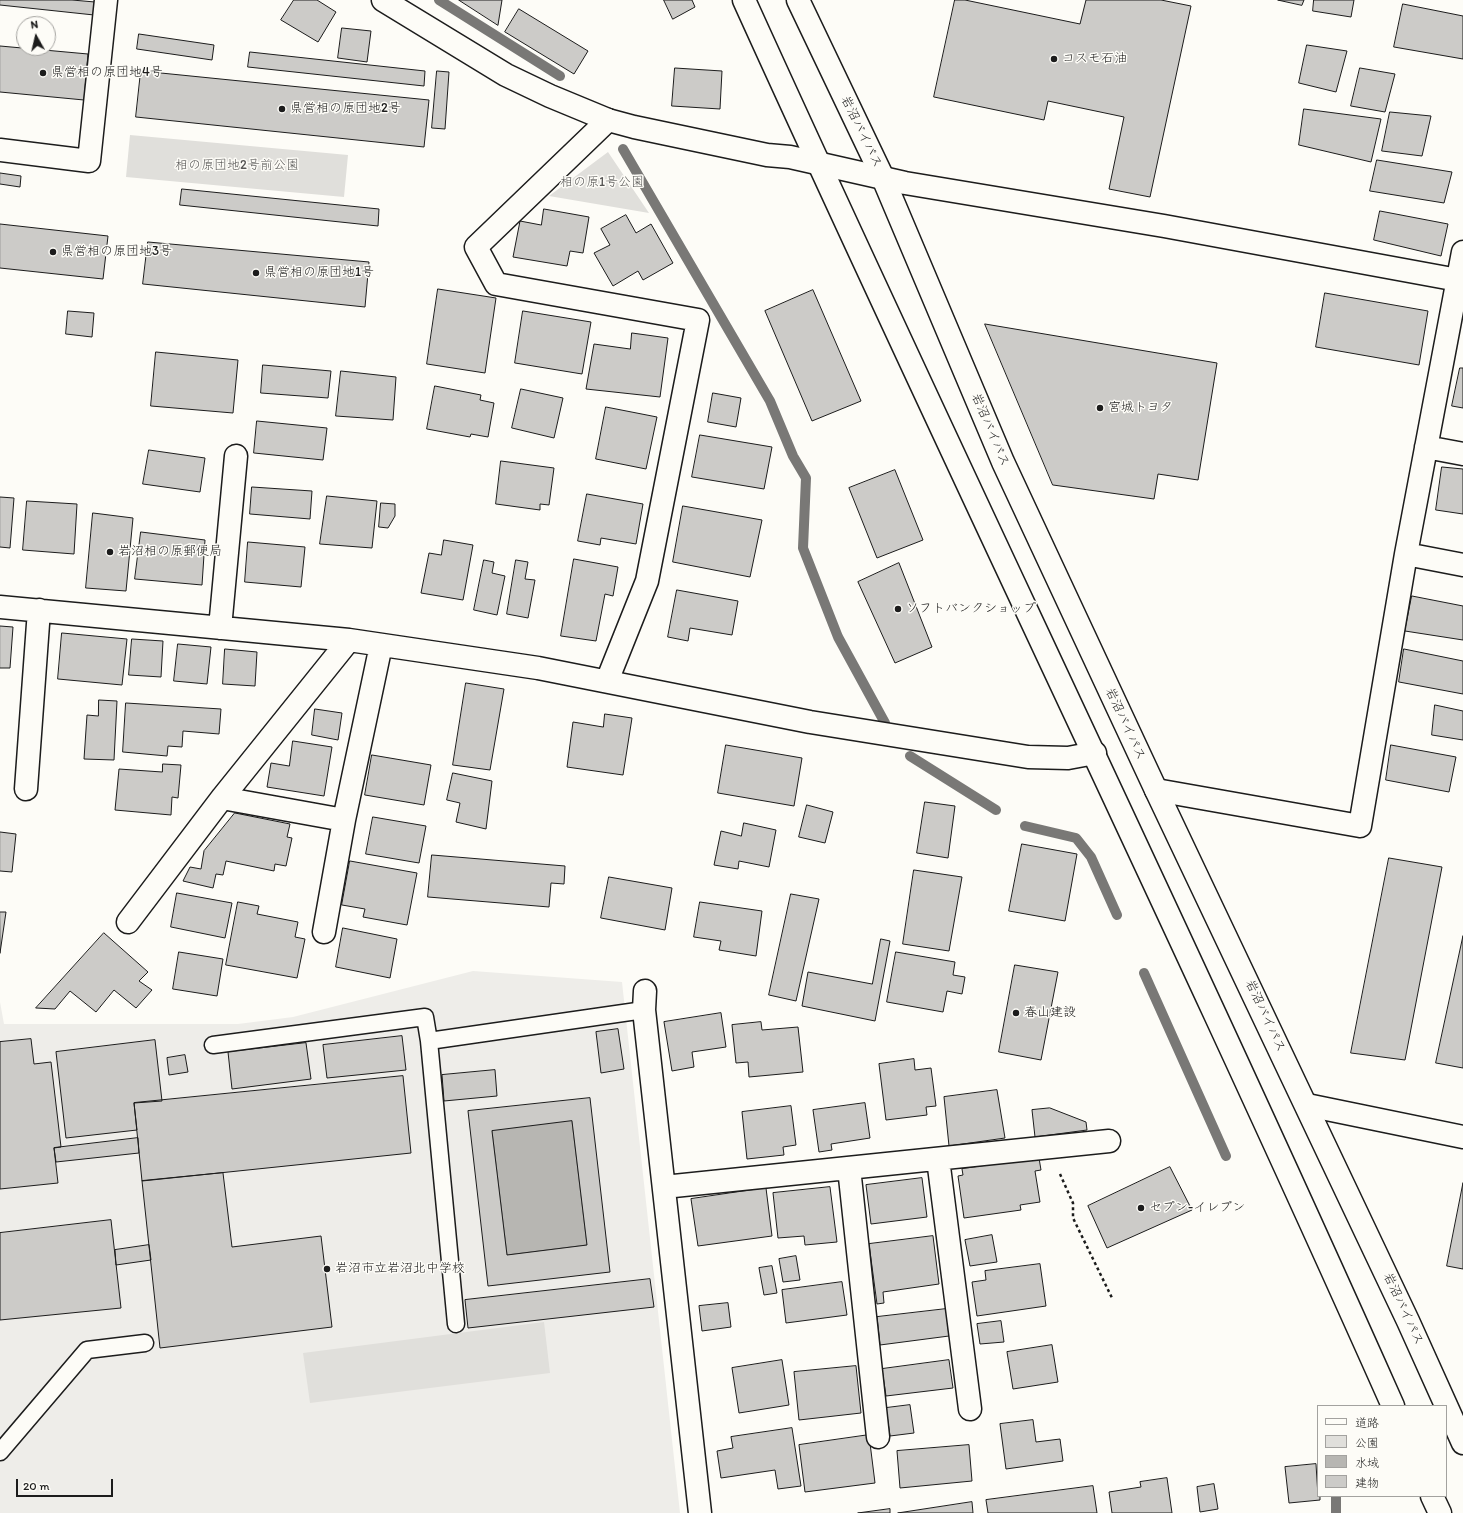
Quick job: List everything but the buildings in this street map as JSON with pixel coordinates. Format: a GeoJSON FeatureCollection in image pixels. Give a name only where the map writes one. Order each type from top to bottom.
{"type":"FeatureCollection","features":[{"type":"Feature","properties":{"kind":"main road"},"geometry":{"type":"LineString","coordinates":[[0,150],[89,161],[106,0]]}},
{"type":"Feature","properties":{"kind":"main road"},"geometry":{"type":"LineString","coordinates":[[383,0],[506,75],[550,96],[608,120],[641,129],[818,163],[883,178],[1164,226],[1461,267],[1455,343],[1426,447],[1406,554],[1360,826],[1156,790]]}},
{"type":"Feature","properties":{"kind":"main road"},"geometry":{"type":"LineString","coordinates":[[744,0],[818,163],[1095,753],[1393,1405]]}},
{"type":"Feature","properties":{"kind":"main road","name":"岩沼バイパス"},"geometry":{"type":"LineString","coordinates":[[798,0],[883,178],[1004,462],[1156,790],[1307,1105],[1446,1405]]}},
{"type":"Feature","properties":{"kind":"main road"},"geometry":{"type":"LineString","coordinates":[[607,681],[647,581],[698,320],[496,284],[476,247],[608,120]]}},
{"type":"Feature","properties":{"kind":"main road"},"geometry":{"type":"LineString","coordinates":[[1426,447],[1463,454]]}},
{"type":"Feature","properties":{"kind":"main road"},"geometry":{"type":"LineString","coordinates":[[220,628],[236,456]]}},
{"type":"Feature","properties":{"kind":"main road"},"geometry":{"type":"LineString","coordinates":[[1406,554],[1463,565]]}},
{"type":"Feature","properties":{"kind":"main road"},"geometry":{"type":"LineString","coordinates":[[0,607],[349,640],[538,668],[810,722],[1028,757],[1068,758],[1095,753]]}},
{"type":"Feature","properties":{"kind":"main road"},"geometry":{"type":"LineString","coordinates":[[26,789],[39,610]]}},
{"type":"Feature","properties":{"kind":"main road"},"geometry":{"type":"LineString","coordinates":[[128,922],[222,798],[349,640]]}},
{"type":"Feature","properties":{"kind":"main road"},"geometry":{"type":"LineString","coordinates":[[324,932],[344,820],[381,645]]}},
{"type":"Feature","properties":{"kind":"main road"},"geometry":{"type":"LineString","coordinates":[[222,798],[344,820]]}},
{"type":"Feature","properties":{"kind":"main road"},"geometry":{"type":"LineString","coordinates":[[645,1001],[700,1513]]}},
{"type":"Feature","properties":{"kind":"main road"},"geometry":{"type":"LineString","coordinates":[[1307,1105],[1463,1136]]}},
{"type":"Feature","properties":{"kind":"main road"},"geometry":{"type":"LineString","coordinates":[[664,1187],[1109,1141]]}},
{"type":"Feature","properties":{"kind":"main road"},"geometry":{"type":"LineString","coordinates":[[938,1159],[970,1409]]}},
{"type":"Feature","properties":{"kind":"main road"},"geometry":{"type":"LineString","coordinates":[[849,1168],[878,1437]]}},
{"type":"Feature","properties":{"kind":"main road","name":"岩沼バイパス"},"geometry":{"type":"LineString","coordinates":[[1447,1408],[1463,1443]]}},
{"type":"Feature","properties":{"kind":"main road"},"geometry":{"type":"LineString","coordinates":[[1432,1497],[1440,1513]]}},
{"type":"Feature","properties":{"kind":"lane"},"geometry":{"type":"LineString","coordinates":[[429,1041],[645,1001]]}},
{"type":"Feature","properties":{"kind":"lane"},"geometry":{"type":"LineString","coordinates":[[213,1045],[425,1017],[429,1041],[456,1324]]}},
{"type":"Feature","properties":{"kind":"lane"},"geometry":{"type":"LineString","coordinates":[[0,1452],[87,1350],[145,1343]]}},
{"type":"Feature","properties":{"kind":"path"},"geometry":{"type":"LineString","coordinates":[[1048,1147],[1073,1204],[1073,1218],[1113,1300]]}},
{"type":"Feature","properties":{"kind":"shaded area","name":"岩沼市立岩沼北中学校"},"geometry":{"type":"Polygon","coordinates":[[[473,971],[622,982],[680,1513],[0,1513],[0,1002],[4,1024],[238,1024],[293,1017],[473,971]]]}},
{"type":"Feature","properties":{"kind":"green space","name":"相の原団地2号前公園"},"geometry":{"type":"Polygon","coordinates":[[[130,135],[348,155],[344,197],[126,177],[130,135]]]}},
{"type":"Feature","properties":{"kind":"green space","name":"相の原1号公園"},"geometry":{"type":"Polygon","coordinates":[[[608,152],[649,213],[549,196],[608,152]]]}},
{"type":"Feature","properties":{"kind":"green space"},"geometry":{"type":"Polygon","coordinates":[[[544,1322],[550,1373],[310,1403],[303,1353],[544,1322]]]}},
{"type":"Feature","properties":{"kind":"water"},"geometry":{"type":"Polygon","coordinates":[[[572,1121],[587,1245],[507,1255],[492,1131],[572,1121]]]}},
{"type":"Feature","properties":{"kind":"waterway"},"geometry":{"type":"LineString","coordinates":[[439,0],[560,76]]}},
{"type":"Feature","properties":{"kind":"waterway"},"geometry":{"type":"LineString","coordinates":[[623,149],[770,401],[793,456],[806,478],[803,548],[838,637],[885,723]]}},
{"type":"Feature","properties":{"kind":"waterway"},"geometry":{"type":"LineString","coordinates":[[910,756],[996,810]]}},
{"type":"Feature","properties":{"kind":"waterway"},"geometry":{"type":"LineString","coordinates":[[1025,826],[1076,838],[1091,857],[1117,915]]}},
{"type":"Feature","properties":{"kind":"waterway"},"geometry":{"type":"LineString","coordinates":[[1144,973],[1226,1156]]}},
{"type":"Feature","properties":{"kind":"waterway"},"geometry":{"type":"LineString","coordinates":[[1336,1497],[1336,1513]]}},
{"type":"Feature","properties":{"kind":"place","name":"コスモ石油"},"geometry":{"type":"Point","coordinates":[1054,59]}},
{"type":"Feature","properties":{"kind":"place","name":"県営相の原団地4号"},"geometry":{"type":"Point","coordinates":[43,73]}},
{"type":"Feature","properties":{"kind":"place","name":"県営相の原団地2号"},"geometry":{"type":"Point","coordinates":[282,109]}},
{"type":"Feature","properties":{"kind":"place","name":"県営相の原団地3号"},"geometry":{"type":"Point","coordinates":[53,252]}},
{"type":"Feature","properties":{"kind":"place","name":"県営相の原団地1号"},"geometry":{"type":"Point","coordinates":[256,273]}},
{"type":"Feature","properties":{"kind":"place","name":"宮城トヨタ"},"geometry":{"type":"Point","coordinates":[1100,408]}},
{"type":"Feature","properties":{"kind":"place","name":"岩沼相の原郵便局"},"geometry":{"type":"Point","coordinates":[110,552]}},
{"type":"Feature","properties":{"kind":"place","name":"ソフトバンクショップ"},"geometry":{"type":"Point","coordinates":[898,609]}},
{"type":"Feature","properties":{"kind":"place","name":"春山建設"},"geometry":{"type":"Point","coordinates":[1016,1013]}},
{"type":"Feature","properties":{"kind":"place","name":"セブン-イレブン"},"geometry":{"type":"Point","coordinates":[1141,1208]}},
{"type":"Feature","properties":{"kind":"place","name":"岩沼市立岩沼北中学校"},"geometry":{"type":"Point","coordinates":[327,1269]}}]}
